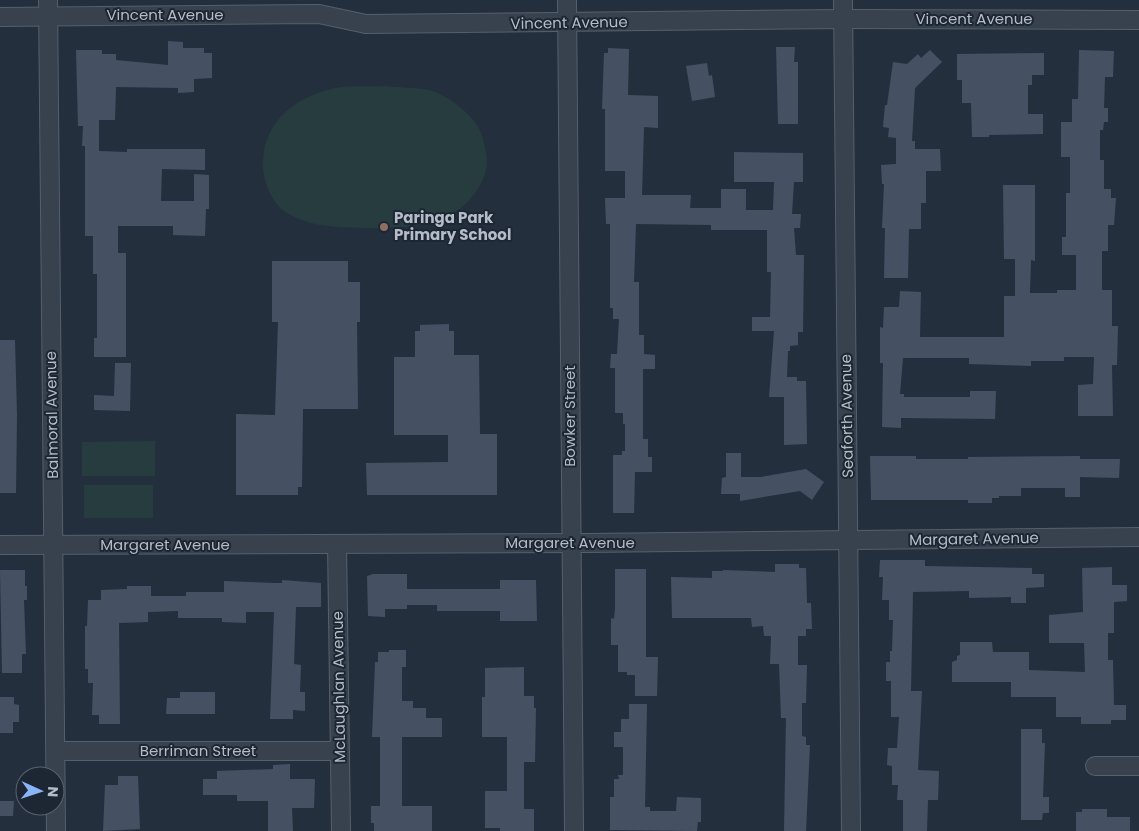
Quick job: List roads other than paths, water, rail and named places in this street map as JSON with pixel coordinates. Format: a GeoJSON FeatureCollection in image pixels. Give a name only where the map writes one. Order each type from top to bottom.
{"type":"FeatureCollection","features":[{"type":"Feature","properties":{"kind":"street","name":"Bowker Street"},"geometry":{"type":"LineString","coordinates":[[567,0],[574,831]]}},
{"type":"Feature","properties":{"kind":"street","name":"Seaforth Avenue"},"geometry":{"type":"LineString","coordinates":[[843,0],[851,831]]}},
{"type":"Feature","properties":{"kind":"street","name":"Vincent Avenue"},"geometry":{"type":"LineString","coordinates":[[0,17],[48,8],[319,14],[329,8],[366,24],[843,19],[1139,20]]}},
{"type":"Feature","properties":{"kind":"street","name":"Balmoral Avenue"},"geometry":{"type":"LineString","coordinates":[[48,8],[56,831]]}},
{"type":"Feature","properties":{"kind":"street","name":"Margaret Avenue"},"geometry":{"type":"LineString","coordinates":[[0,545],[571,543],[1139,537]]}},
{"type":"Feature","properties":{"kind":"street","name":"McLaughlan Avenue"},"geometry":{"type":"LineString","coordinates":[[337,544],[341,831]]}},
{"type":"Feature","properties":{"kind":"street","name":"Berriman Street"},"geometry":{"type":"LineString","coordinates":[[56,752],[340,751]]}},
{"type":"Feature","properties":{"kind":"street"},"geometry":{"type":"LineString","coordinates":[[1095,766],[1139,766]]}},
{"type":"Feature","properties":{"kind":"place","name":"Paringa Park Primary School"},"geometry":{"type":"Point","coordinates":[384,227]}}]}
